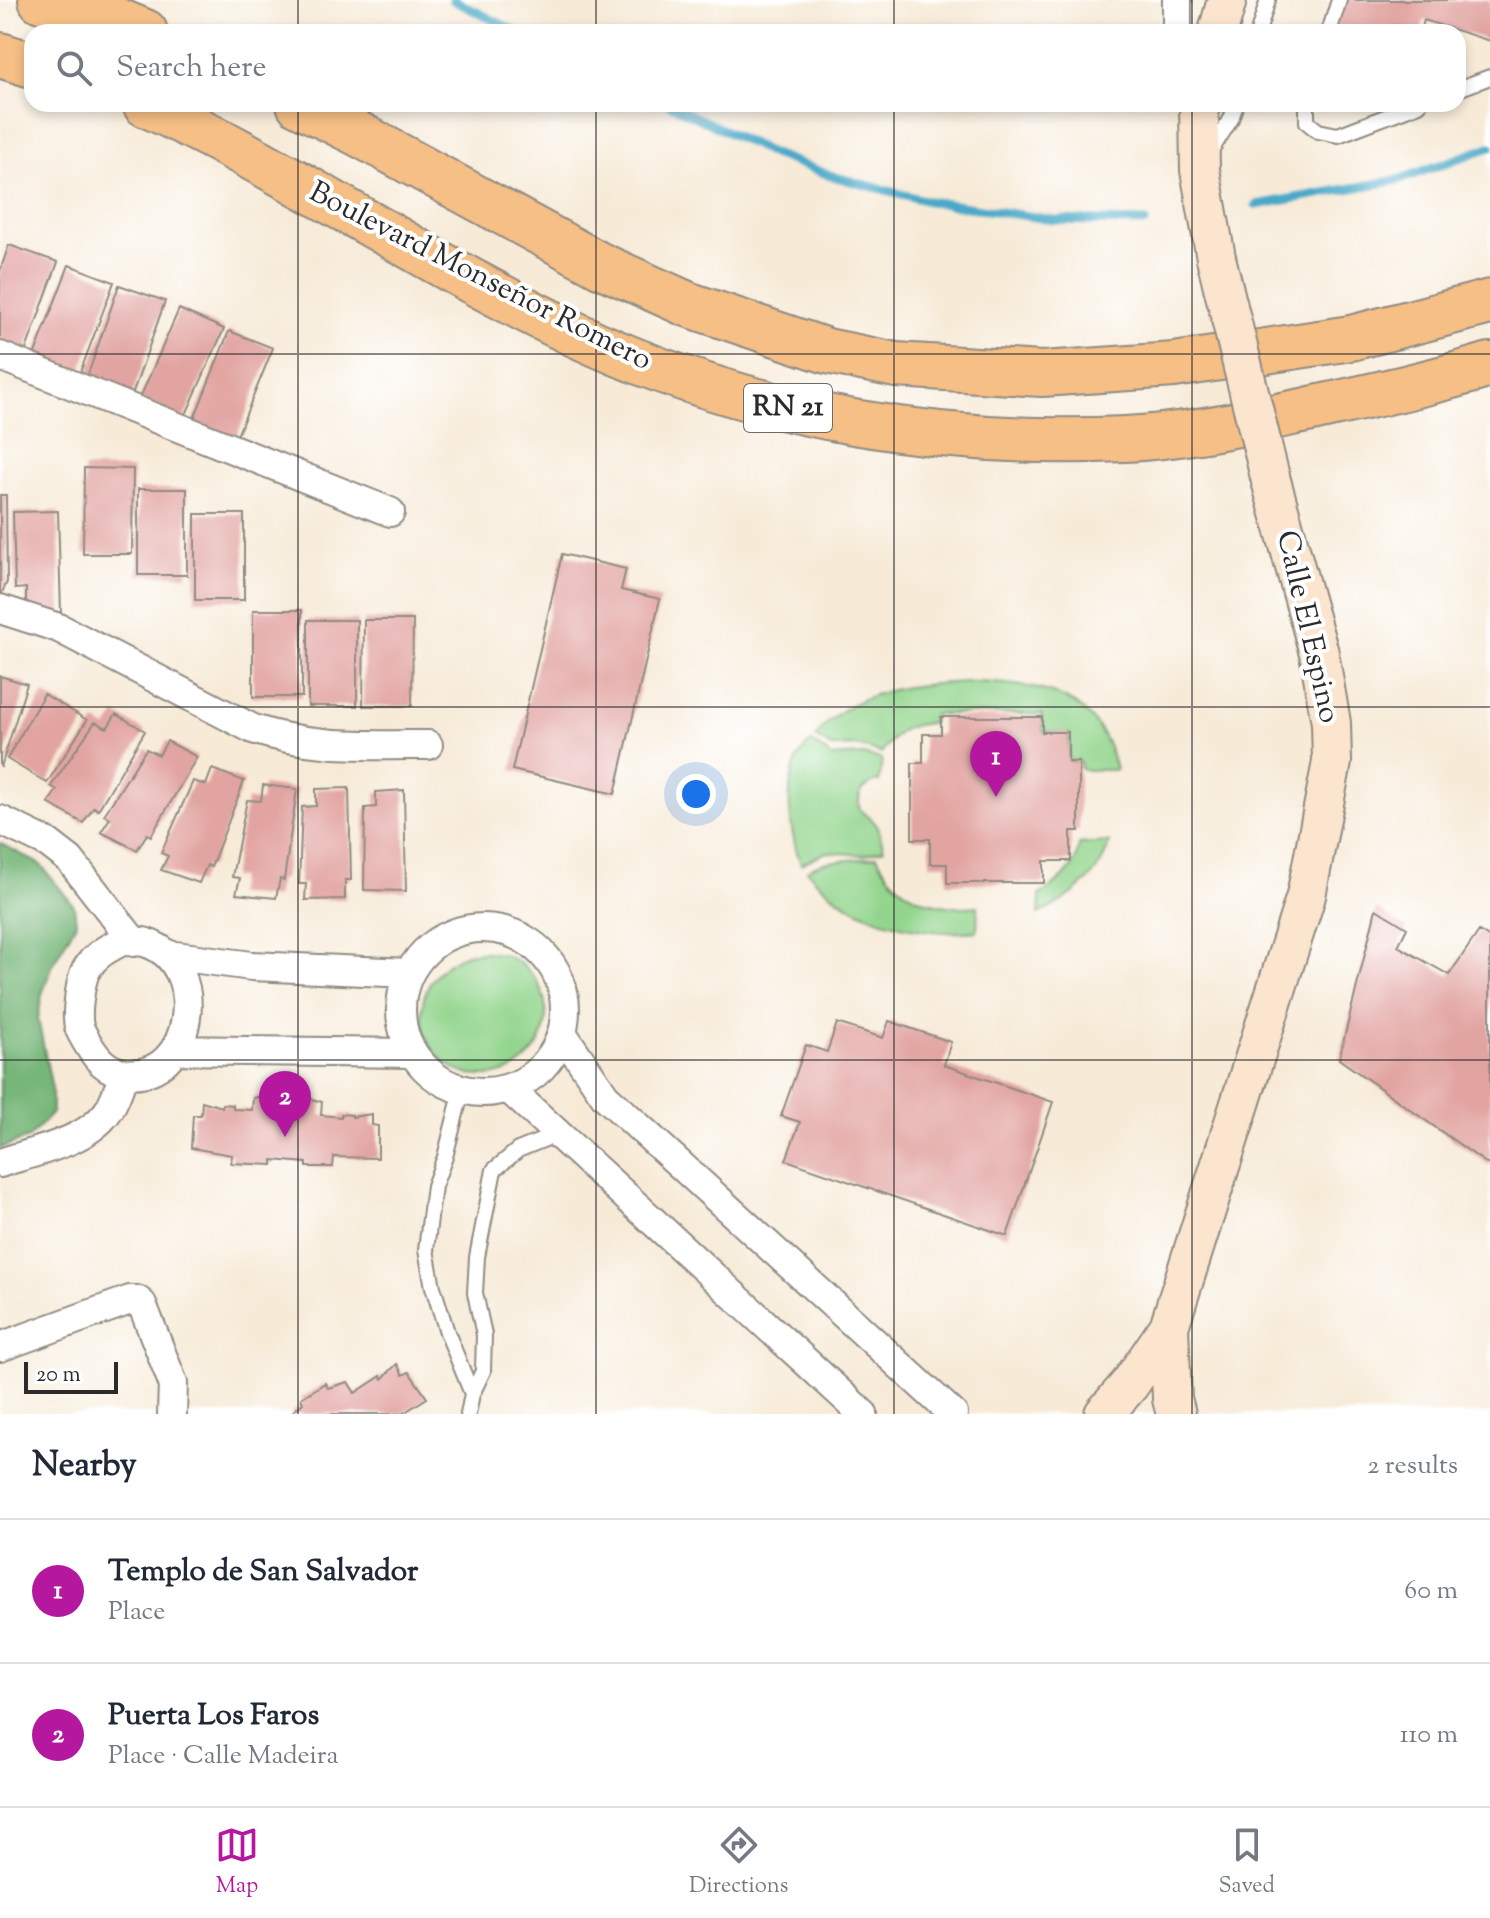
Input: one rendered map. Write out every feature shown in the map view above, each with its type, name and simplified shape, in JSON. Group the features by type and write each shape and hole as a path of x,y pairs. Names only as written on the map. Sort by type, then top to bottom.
{"highway":[{"path":"41,0 115,17"},
{"path":"0,55 24,62"},
{"name":"Boulevard Monseñor Romero","path":"160,112 593,342 706,386 864,426 987,438 1127,439 1237,425 1378,395 1490,365"},
{"name":"RN 21","path":"315,112 587,258 687,304 827,351 896,365 1042,374 1174,365 1351,338 1490,302"}],"street":[{"path":"1177,0 1177,24"},
{"path":"1220,24 1227,0"},
{"name":"Calle El Espino","path":"1104,1414 1130,1384 1169,1327 1306,896 1332,762 1331,723 1319,653 1270,477 1216,258 1200,170 1198,112"},
{"path":"0,356 390,512"},
{"path":"0,609 59,628 253,729 283,739 329,745 428,745"},
{"path":"0,820 48,843 70,860 134,942"},
{"path":"475,928 503,930 529,942 548,959 561,983 566,1008 562,1033 551,1057 533,1076 509,1089 486,1093 462,1090 442,1083 425,1070 412,1053 401,1027 400,1000 409,973 425,951 448,935 475,928"},
{"path":"122,941 146,942 168,955 177,967 187,1002 187,1023 175,1050 154,1070 112,1071 97,1059 79,1027 81,985 87,968 103,951 122,941"},
{"path":"168,955 252,966 409,973"},
{"path":"562,1033 605,1096 953,1414"},
{"path":"175,1050 412,1053"},
{"path":"0,1163 94,1126 110,1108 125,1073"},
{"path":"509,1089 863,1414"},
{"path":"0,1347 137,1300 142,1304 173,1383 172,1414"},
{"name":"Calle El Espino","path":"1169,1327 1172,1399 1176,1414"}],"lane":[{"path":"1260,24 1268,0"},
{"path":"1332,24 1339,0"},
{"path":"1466,86 1490,77"},
{"path":"1200,170 1233,112"},
{"path":"1307,112 1307,122 1318,131 1338,135 1398,112"},
{"path":"462,1090 445,1157 434,1186 426,1250 447,1332 472,1394"},
{"path":"468,1414 472,1394 483,1371 484,1335 475,1293 476,1269 494,1170 518,1150 560,1133"}],"green space":[{"path":"977,682 1025,686 1065,699 1097,725 1116,770 1082,770 1079,761 1069,761 1069,733 1043,731 1042,714 934,714 932,723 902,730 881,753 857,746 834,747 816,737 830,720 867,697 911,686"},
{"path":"812,742 832,757 863,755 882,759 879,782 873,782 861,791 859,805 877,826 884,849 864,855 826,852 801,864 793,835 791,782 802,752"},
{"path":"1109,842 1099,866 1082,886 1039,914 1040,895 1071,868 1079,844"},
{"path":"0,843 41,865 74,906 76,923 54,962 42,994 38,1019 52,1089 52,1113 29,1138 0,1148"},
{"path":"877,856 895,882 918,898 947,906 978,906 977,931 930,931 884,921 842,901 807,870 833,861"},
{"path":"484,952 508,957 528,970 541,990 546,1014 541,1038 528,1058 508,1071 484,1076 460,1071 440,1058 427,1038 422,1014 427,990 440,970 460,957"}],"building":[{"path":"1341,0 1490,0 1490,41 1466,33 1466,24 1437,24 1424,20 1423,24 1335,24"},
{"path":"9,245 58,262 23,358 0,350 0,271"},
{"path":"69,265 114,282 78,378 32,361"},
{"path":"119,285 165,301 131,398 85,383"},
{"path":"179,309 224,329 184,419 139,400"},
{"path":"229,331 273,348 235,441 192,424"},
{"path":"84,468 133,469 132,554 83,554"},
{"path":"138,489 187,489 187,575 138,575"},
{"path":"0,495 6,495 7,582 0,597"},
{"path":"58,511 61,613 26,613 26,588 15,589 13,512"},
{"path":"195,514 244,514 244,600 195,600"},
{"path":"562,554 626,569 621,590 660,599 615,794 512,770"},
{"path":"253,610 302,610 302,697 253,697"},
{"path":"308,620 357,620 357,706 308,706"},
{"path":"364,620 413,620 412,706 363,706"},
{"path":"0,676 27,684 1,767 0,766"},
{"path":"44,694 87,720 47,783 7,759"},
{"path":"116,714 145,731 98,810 94,807 83,823 48,803 57,790 51,786 95,722 107,728"},
{"path":"941,717 1042,717 1042,732 1068,732 1068,762 1079,762 1079,831 1071,831 1071,861 1044,861 1044,883 947,883 947,864 930,864 930,839 912,839 912,763 923,763 923,734 941,734"},
{"path":"167,741 197,757 151,836 147,834 137,850 101,832 110,818 104,815 146,749 159,755"},
{"path":"212,769 244,781 211,867 207,865 199,883 161,870 168,856 161,853 193,781 206,785"},
{"path":"263,785 297,789 284,880 280,879 276,898 236,894 240,878 232,877 247,800 261,801"},
{"path":"349,788 351,880 345,880 345,899 305,900 306,884 299,884 302,807 316,806 316,789"},
{"path":"404,790 406,891 364,890 365,808 376,807 376,792"},
{"path":"1376,909 1407,928 1398,946 1449,975 1479,931 1490,938 1490,1166 1339,1059"},
{"path":"889,1021 951,1042 944,1065 1053,1102 1007,1236 786,1160 800,1122 781,1116 806,1045 827,1052 837,1023 883,1038"},
{"path":"272,1089 302,1091 302,1096 322,1102 321,1115 352,1117 372,1114 372,1125 378,1126 378,1158 334,1157 333,1167 307,1167 307,1163 273,1160 273,1165 231,1163 232,1155 191,1148 193,1115 201,1115 202,1101 252,1110 253,1098 272,1094"},
{"path":"397,1364 403,1375 409,1372 427,1398 402,1414 290,1414 303,1403 301,1398 325,1383 328,1388 348,1382 355,1393 381,1376 382,1379"}],"waterway":[{"path":"453,0 501,24"},
{"path":"686,112 773,154 835,177 928,201 1054,220 1145,222"},
{"path":"1256,205 1398,180 1490,147"}],"place":[{"name":"Templo de San Salvador","path":"996,797"},
{"name":"Puerta Los Faros","path":"285,1137"}]}
